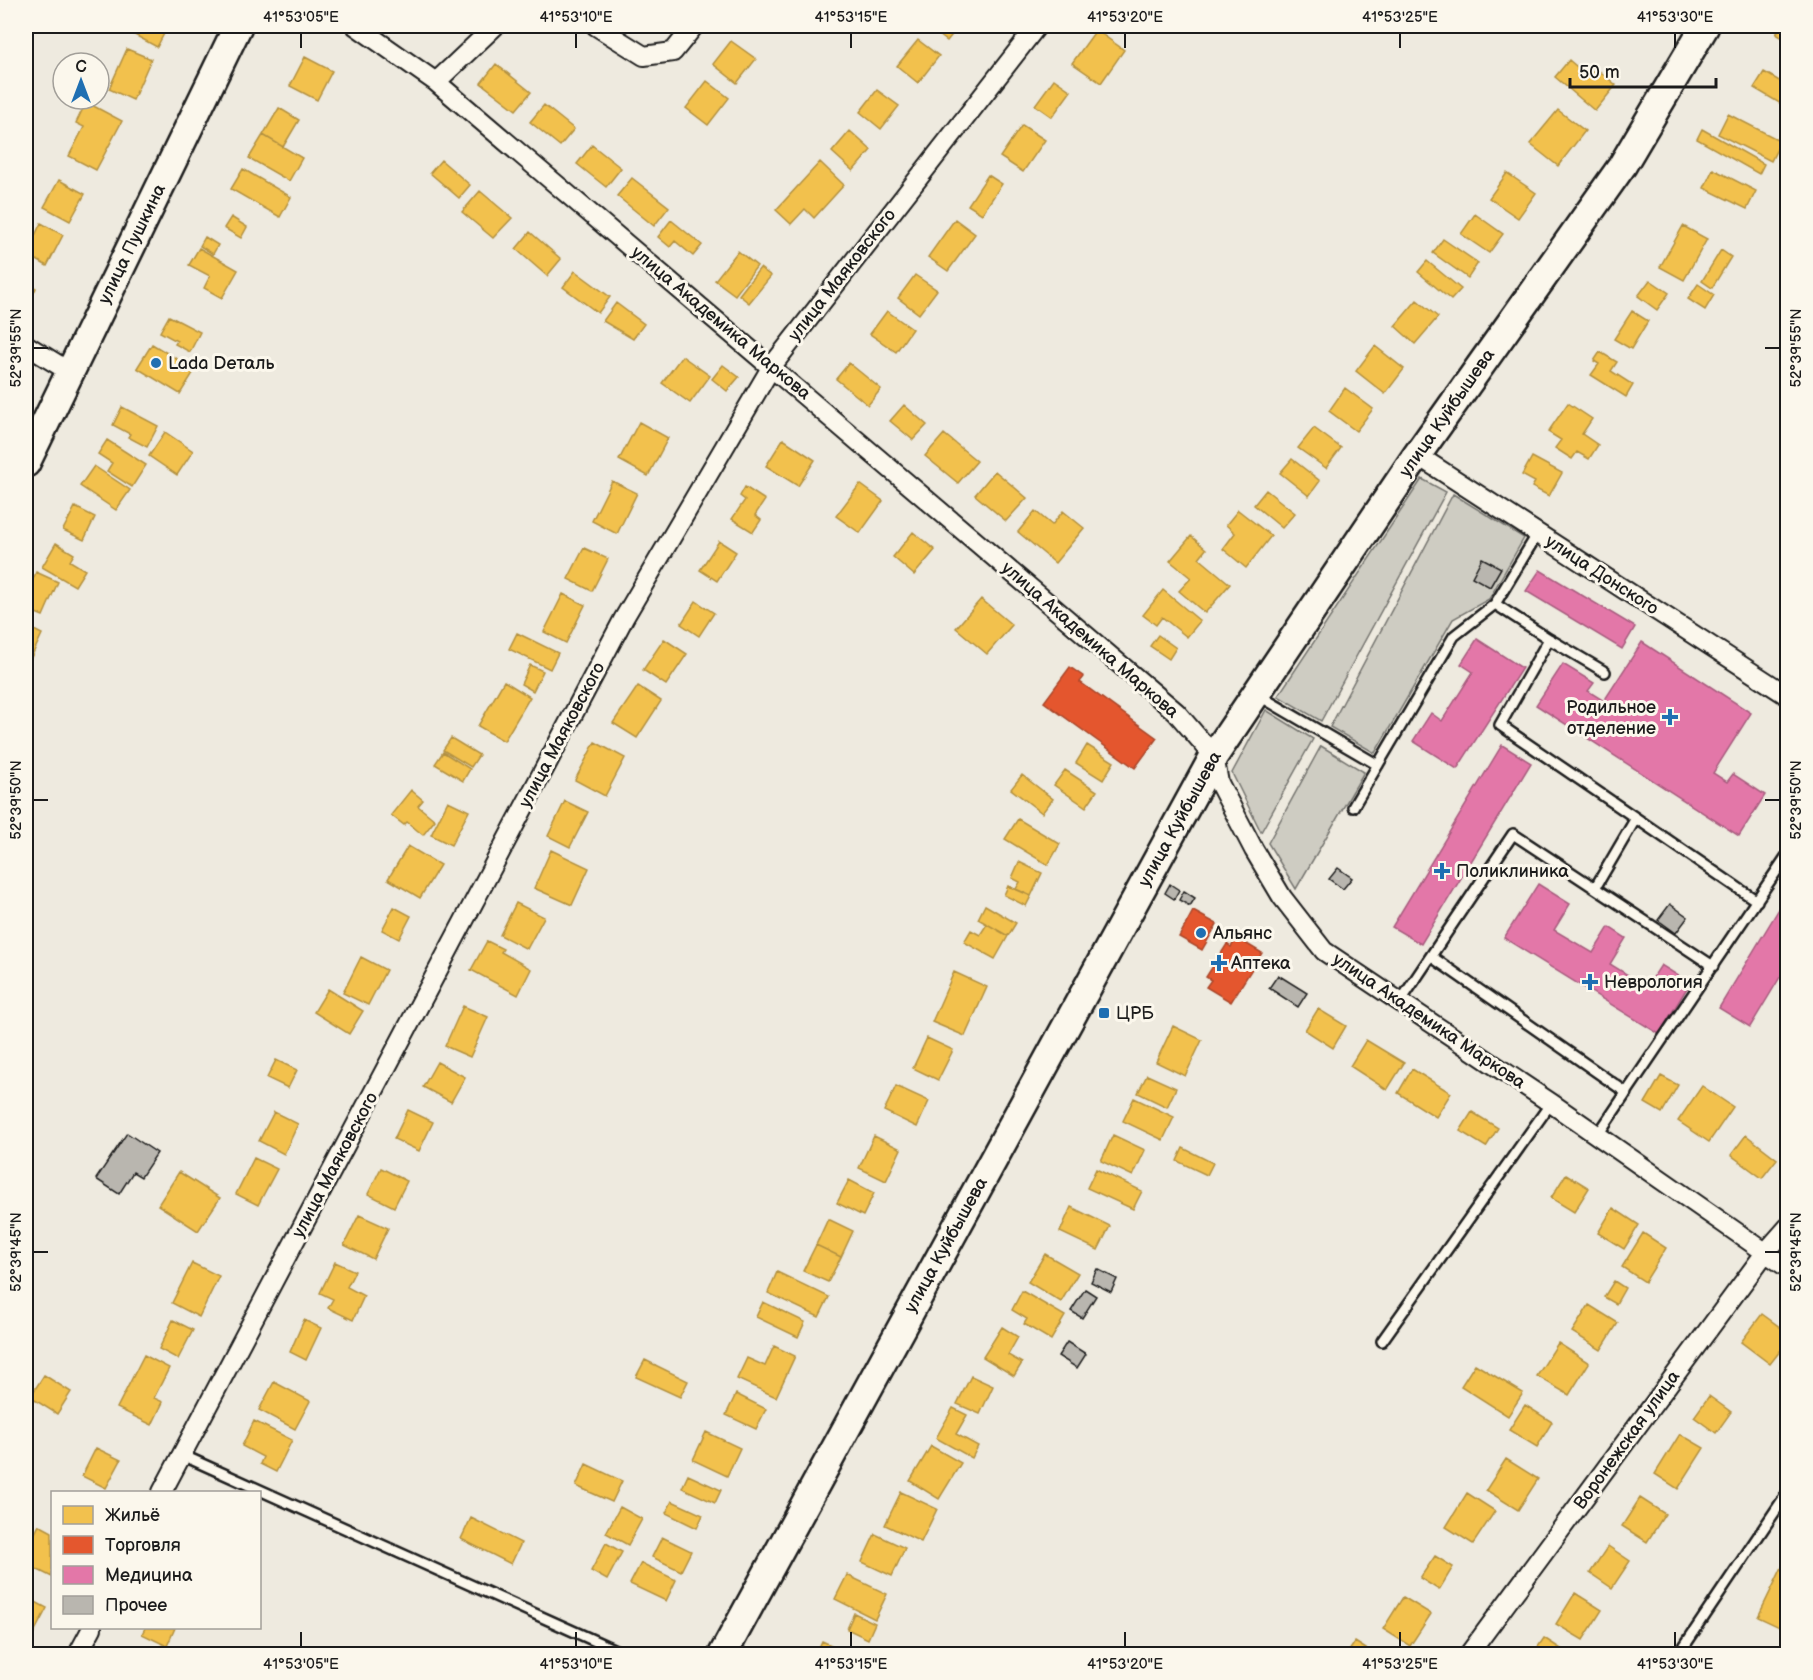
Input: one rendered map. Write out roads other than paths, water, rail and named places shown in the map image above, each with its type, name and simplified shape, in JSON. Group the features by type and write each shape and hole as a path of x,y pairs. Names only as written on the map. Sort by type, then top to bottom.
{"street":[{"name":"улица Пушкина","path":"26,463 238,26"},
{"name":"улица Академика Маркова","path":"356,26 436,82 1176,712 1214,756 1220,783 1282,897 1324,951 1551,1103 1788,1268"},
{"path":"436,82 495,26"},
{"path":"596,26 644,56 673,52 694,26"},
{"name":"улица Маяковского","path":"163,1491 624,618 772,366 1037,26"},
{"name":"улица Куйбышева","path":"723,1654 1214,756 1416,455 1622,166 1705,26"},
{"path":"26,345 70,372"},
{"name":"улица Донского","path":"1416,455 1788,696"},
{"name":"Воронежская улица","path":"1468,1654 1765,1253 1788,1227"},
{"path":"78,1654 91,1629"}],"lane":[{"path":"1353,807 1454,636 1495,604 1538,533"},
{"path":"1495,604 1605,672"},
{"path":"1549,639 1500,726 1757,901"},
{"path":"1256,693 1378,765"},
{"path":"1595,888 1636,818"},
{"path":"1401,1002 1513,834 1713,966"},
{"path":"1597,1136 1788,855"},
{"path":"1432,957 1627,1093"},
{"path":"1383,1341 1551,1103"},
{"path":"182,1455 624,1654"},
{"path":"1679,1654 1788,1492"}],"place":[{"name":"Lada Dеталь","path":"156,363"},
{"name":"Родильное отделение","path":"1670,717"},
{"name":"Поликлиника","path":"1442,871"},
{"name":"Альянс","path":"1201,933"},
{"name":"Аптека","path":"1219,963"},
{"name":"Неврология","path":"1590,982"},
{"name":"ЦРБ","path":"1104,1013"}]}
